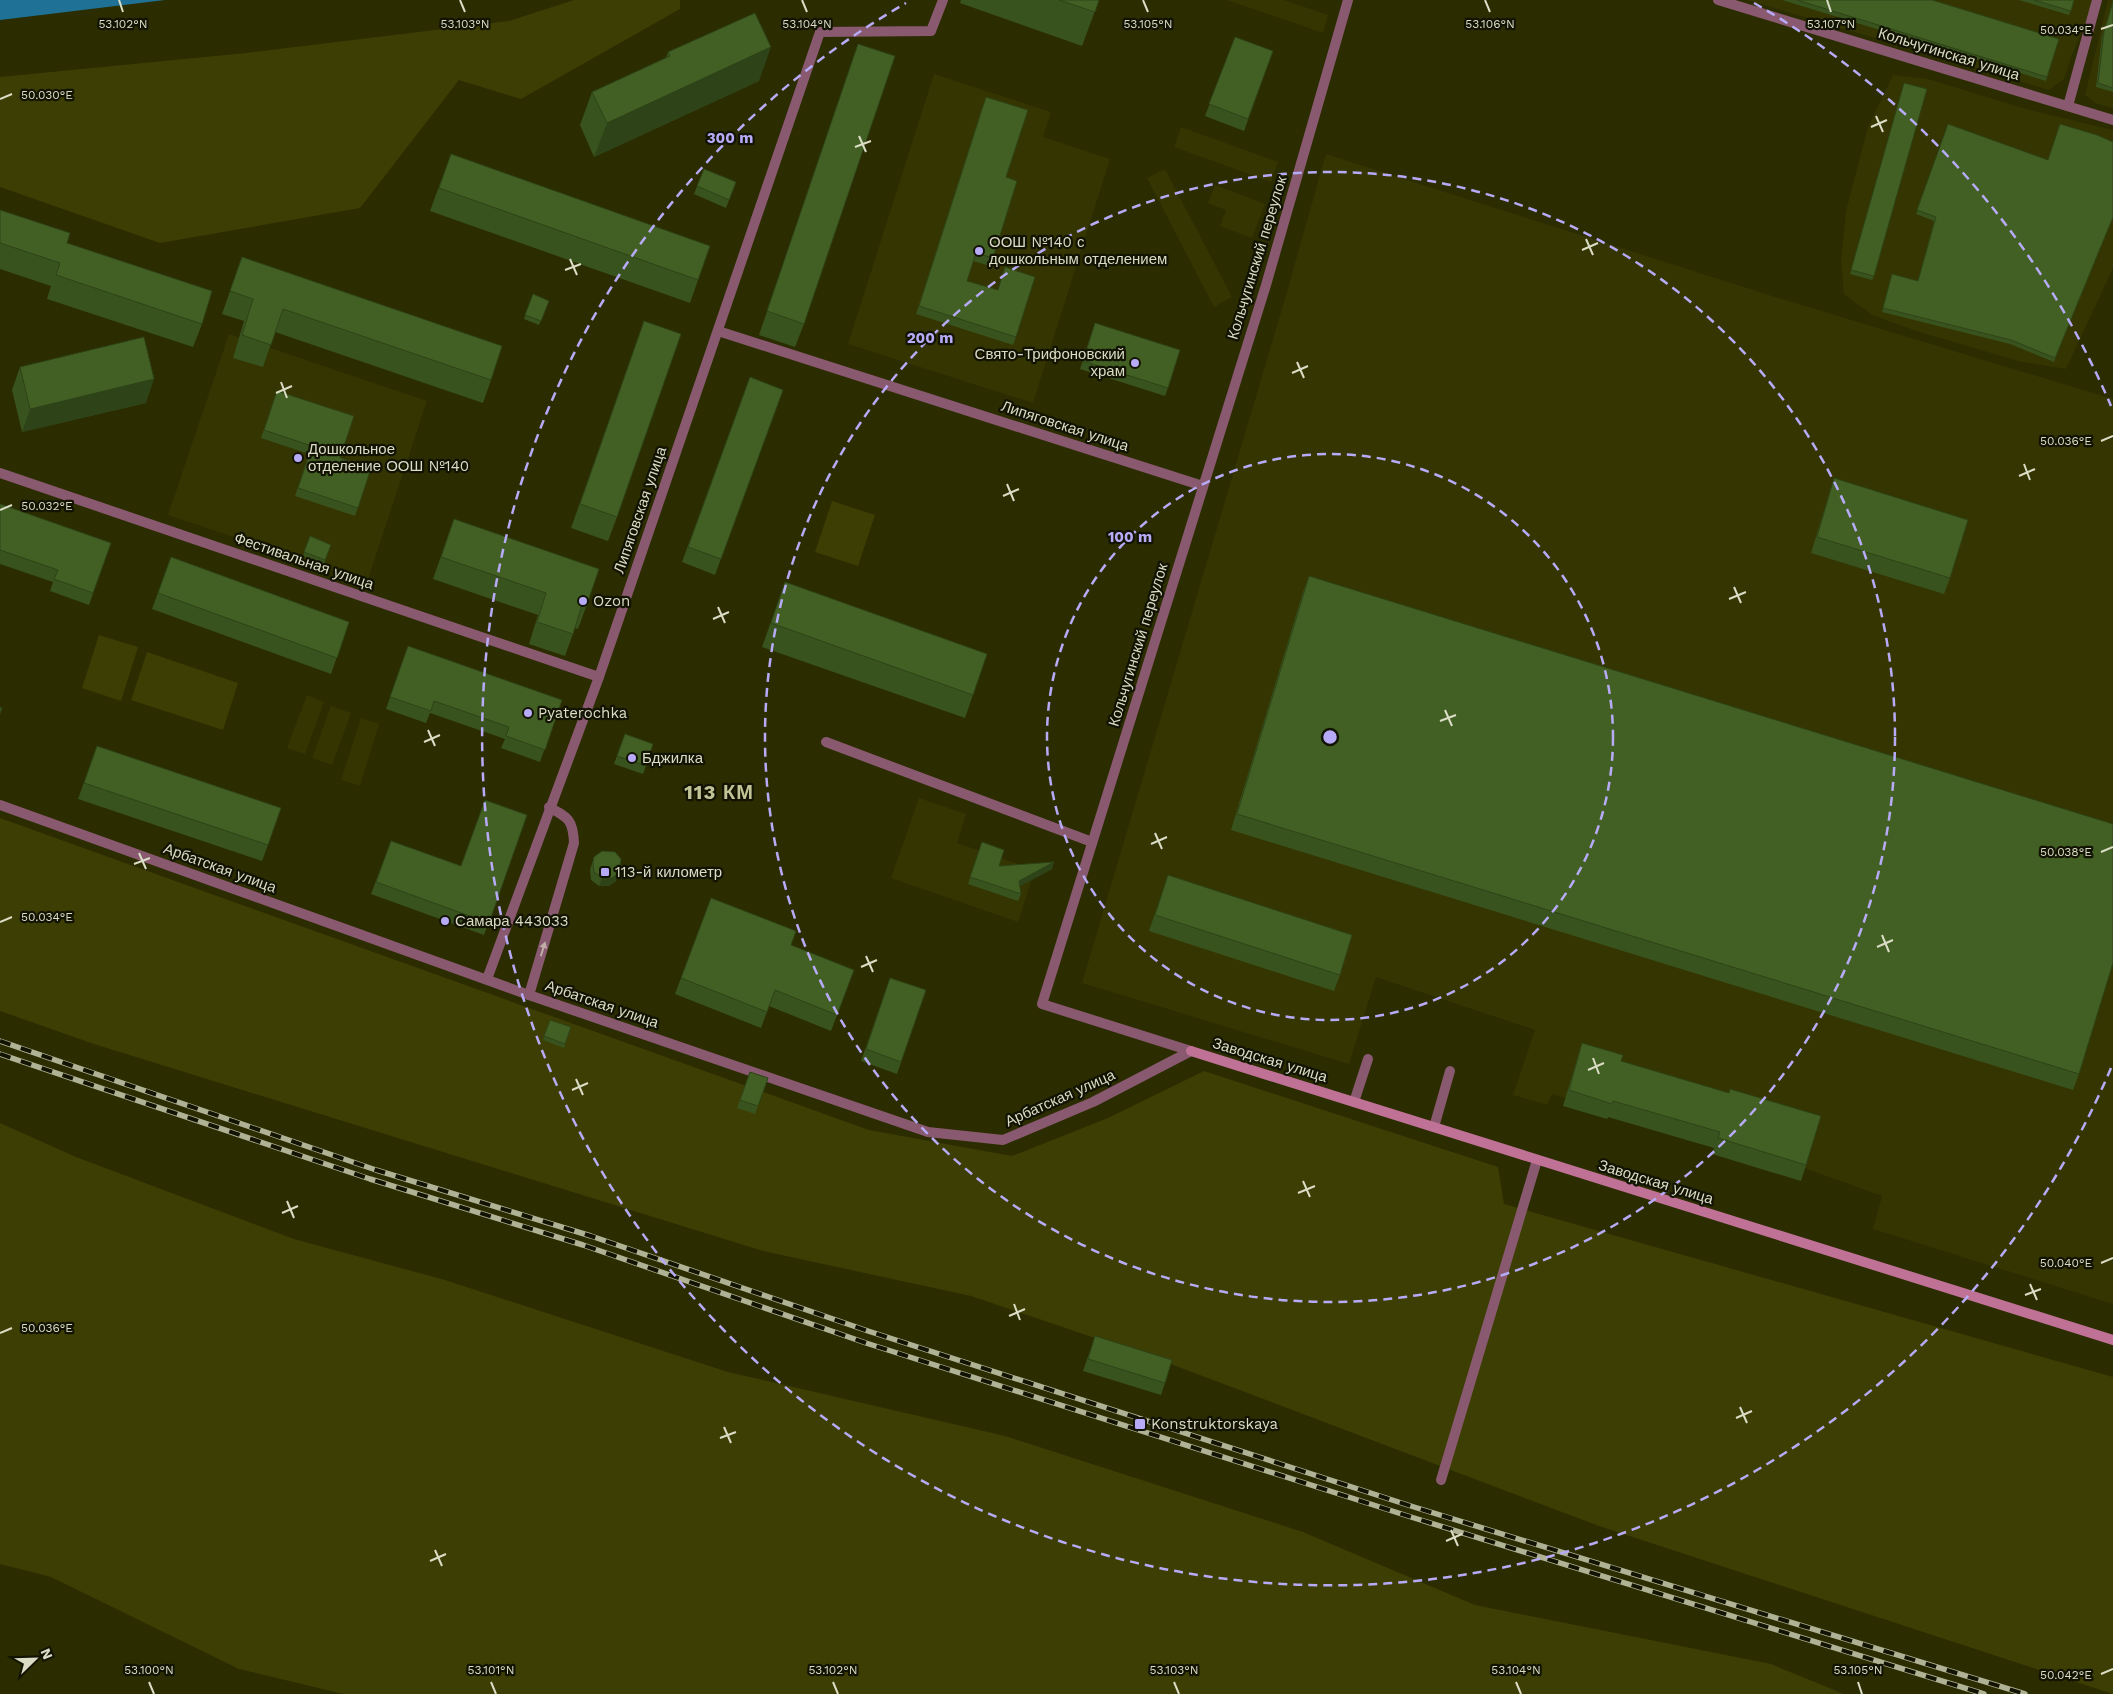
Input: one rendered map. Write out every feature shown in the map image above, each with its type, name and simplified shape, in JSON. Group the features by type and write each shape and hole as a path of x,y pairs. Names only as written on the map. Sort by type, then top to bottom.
{"street":[{"name":"Липяговская улица","path":"487,979 549,807 599,677 820,32 931,31 943,0"},
{"name":"Кольчугинский переулок","path":"1191,1051 1042,1004 1266,286 1348,0"},
{"name":"Кольчугинская улица","path":"1718,0 2113,120"},
{"path":"2068,106 2097,0"},
{"name":"Липяговская улица","path":"718,331 1203,486"},
{"name":"Фестивальная улица","path":"0,473 599,677"},
{"path":"826,742 1092,842"},
{"name":"Арбатская улица","path":"0,805 529,995 928,1132 1003,1140 1093,1102 1191,1051"},
{"path":"529,995 574,843 573,826 566,817 549,807"},
{"name":"Заводская улица","path":"1191,1051 2113,1340"},
{"path":"1354,1102 1368,1059"},
{"path":"1434,1127 1450,1071"},
{"path":"1441,1480 1537,1160"}],"shaded area":[{"path":"574,0 680,0 680,9 521,99 459,80 360,208 160,243 0,187 0,77 246,53 509,21"},
{"path":"1227,0 1284,0 1328,15 1323,33"},
{"path":"1747,0 2091,0 2091,10 2064,79 2049,90"},
{"path":"2108,0 2113,0 2113,108 2097,104 2085,95"},
{"name":"ООШ №140 с дошкольным отделением","path":"934,74 1051,112 1043,137 1110,159 1033,403 848,344"},
{"path":"1893,75 1928,79 2026,109 2113,130 2113,268 2066,369 2018,361 1913,330 1872,315 1844,294 1841,262 1846,211 1868,127"},
{"path":"1181,127 1278,162 1271,182 1174,147"},
{"path":"1326,154 1772,296 2113,399 2113,1304 1873,1229 1882,1196 1804,1168 1552,1094 1547,1105 1513,1095 1535,1030 1376,977 1349,1064 1082,983"},
{"path":"1165,169 1232,297 1214,307 1147,178"},
{"path":"1215,185 1265,204 1252,238 1220,226 1226,210 1208,203"},
{"name":"Дошкольное отделение ООШ №140","path":"229,334 427,401 367,582 168,515"},
{"path":"832,501 875,515 858,566 815,552"},
{"path":"99,635 138,647 121,701 82,688"},
{"path":"147,652 238,683 223,730 131,700"},
{"path":"307,695 324,702 305,754 287,748"},
{"path":"331,706 351,713 332,765 312,758"},
{"path":"361,718 379,724 360,786 341,780"},
{"path":"919,798 966,814 957,843 1035,870 1018,922 891,878"},
{"path":"0,818 869,1130 1012,1156 1108,1118 1204,1071 1498,1167 1504,1204 2113,1377 2113,1694 1599,1526 1160,1360 971,1296 763,1251 94,1044 0,1011"},
{"path":"0,1123 76,1157 294,1239 445,1280 728,1372 1005,1436 1303,1532 1475,1605 1771,1664 1844,1694 343,1694 239,1669 51,1577 0,1564"}],"water":[{"path":"0,0 165,0 0,20"}],"building":[{"path":"1059,0 1099,0 1095,12"},
{"path":"1797,0 1932,0 2059,39 2047,77"},
{"path":"2034,0 2074,0 2071,11"},
{"path":"2113,2 2113,88 2098,83 2104,32"},
{"path":"755,13 771,47 607,123 592,92 670,56 668,52"},
{"path":"1235,37 1273,51 1248,119 1209,104"},
{"path":"858,44 895,56 804,324 767,311"},
{"path":"1904,83 1927,89 1874,276 1851,270"},
{"path":"986,97 1028,110 1006,177 1017,181 993,258 976,253 967,281 998,290 1005,267 1035,277 1016,337 919,306"},
{"path":"1948,124 2048,160 2060,124 2113,142 2113,217 2055,358 2011,340 1883,308 1892,274 1918,281 1936,217 1917,210"},
{"path":"451,154 710,246 698,280 439,188"},
{"path":"704,169 736,182 729,200 697,186"},
{"path":"0,210 70,233 67,243 212,291 202,324 56,275 60,263 0,243"},
{"path":"242,257 502,346 491,380 283,309 271,345 242,335 253,299 230,291"},
{"path":"533,294 549,301 541,321 525,315"},
{"path":"644,321 681,334 617,517 580,504"},
{"path":"1095,323 1180,350 1168,388 1083,361"},
{"path":"144,337 154,379 30,409 20,367"},
{"path":"750,377 783,390 721,559 688,547"},
{"path":"277,391 354,416 340,458 371,468 358,508 298,488 312,446 264,430"},
{"path":"1834,478 1968,520 1950,578 1817,537"},
{"path":"0,504 111,543 93,593 54,579 58,570 0,550"},
{"path":"454,519 599,569 586,607 582,605 573,634 537,622 546,593 441,557"},
{"path":"310,536 331,545 325,560 304,552"},
{"path":"171,557 349,622 337,658 158,593"},
{"path":"1309,576 2113,824 2113,963 2079,1074 1237,814"},
{"path":"785,582 987,654 973,695 771,623"},
{"path":"408,646 562,700 545,750 506,736 509,727 434,701 431,711 390,697"},
{"name":"Бджилка","path":"625,734 653,744 646,766 617,756"},
{"path":"97,746 281,808 268,845 84,783"},
{"path":"485,800 527,815 489,923 376,882 391,841 461,866"},
{"path":"982,842 1004,850 999,866 1054,862 1019,881 1021,894 970,877"},
{"path":"602,851 615,852 621,859 619,873 612,878 602,878 594,872 594,857"},
{"path":"1168,875 1352,935 1340,975 1155,915"},
{"path":"711,898 796,931 791,945 854,970 837,1015 775,990 767,1012 681,978"},
{"path":"890,978 926,990 901,1062 866,1049"},
{"path":"550,1020 571,1027 565,1044 544,1036"},
{"path":"1582,1043 1623,1055 1621,1061 1729,1093 1730,1089 1821,1116 1806,1165 1718,1138 1720,1132 1613,1101 1612,1104 1569,1090"},
{"path":"750,1072 768,1078 758,1106 740,1100"},
{"path":"1095,1336 1172,1360 1165,1383 1088,1359"}],"railway":[{"path":"0,1041 376,1170 591,1236 868,1331 1414,1507 2025,1694"},
{"path":"0,1054 370,1179 583,1245 866,1343 1411,1517 1984,1694"}],"place":[{"name":"ООШ №140 с дошкольным отделением","path":"979,251"},
{"name":"Свято-Трифоновский храм","path":"1135,363"},
{"name":"Дошкольное отделение ООШ №140","path":"298,458"},
{"name":"Ozon","path":"583,601"},
{"name":"Pyaterochka","path":"528,713"},
{"name":"Бджилка","path":"632,758"},
{"name":"113-й километр","path":"605,872"},
{"name":"Самара 443033","path":"445,921"},
{"name":"Konstruktorskaya","path":"1140,1424"}],"district":[{"name":"113 КМ","path":"719,792"}]}
